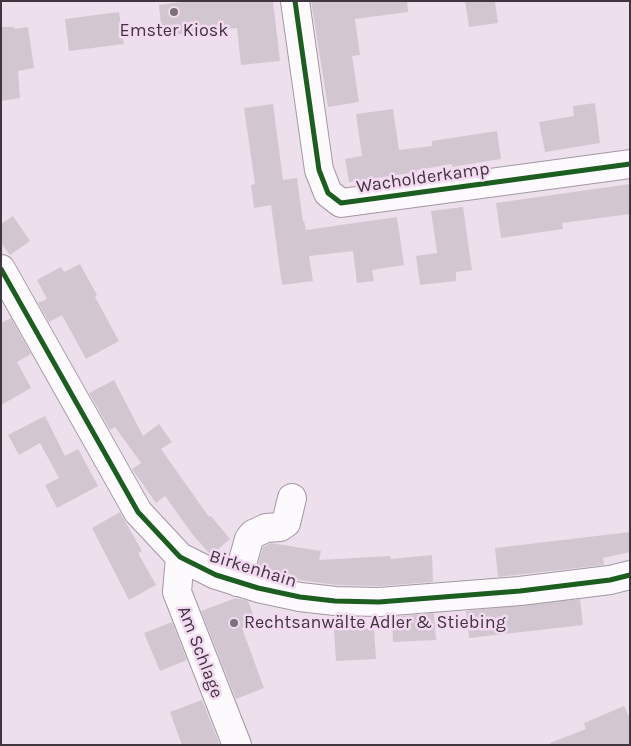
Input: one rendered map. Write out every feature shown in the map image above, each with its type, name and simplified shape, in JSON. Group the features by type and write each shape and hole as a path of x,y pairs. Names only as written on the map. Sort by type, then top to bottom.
{"street":[{"name":"Wacholderkamp","path":"295,1 318,170 328,193 341,203 630,164"},
{"name":"Birkenhain","path":"1,269 138,512 180,557 216,575 300,597 336,601 379,602 520,591 610,580 630,575"},
{"path":"237,582 249,539 253,534 266,528 280,527 286,523 292,498"},
{"name":"Am Schlage","path":"180,557 177,592 237,745"}],"building":[{"path":"190,1 273,1 280,61 241,65 237,28 162,36 159,5"},
{"path":"311,1 407,1 408,12 355,19 360,55 352,56 359,102 328,107"},
{"path":"465,1 495,1 498,23 469,27"},
{"path":"119,12 124,44 69,51 65,19"},
{"path":"1,27 14,27 15,29 28,27 34,68 18,71 20,98 1,101"},
{"path":"595,103 600,143 545,152 539,122 574,116 573,106"},
{"path":"273,104 283,180 297,178 303,222 306,230 397,217 404,265 372,270 374,281 357,283 353,251 309,256 313,281 282,285 271,205 254,208 251,185 255,184 244,108"},
{"path":"393,109 399,150 432,146 432,141 497,131 501,159 452,167 452,164 417,170 417,172 349,182 345,159 362,156 356,114"},
{"path":"630,184 630,214 562,223 563,229 501,238 496,203"},
{"path":"463,207 472,270 456,272 456,281 420,285 416,256 437,253 431,211"},
{"path":"13,216 30,241 10,255 1,243 1,224"},
{"path":"80,264 97,295 95,297 119,341 86,359 62,315 49,322 38,303 47,299 37,280 61,267 64,272"},
{"path":"11,318 31,354 17,362 31,388 1,405 1,323"},
{"path":"114,380 143,436 159,424 172,442 161,449 209,517 211,516 230,539 211,555 193,535 165,496 156,503 132,469 141,463 115,427 110,430 89,393"},
{"path":"45,416 65,456 78,449 98,486 57,508 45,485 59,478 40,443 19,455 8,435"},
{"path":"120,512 142,551 138,553 156,585 129,600 92,528"},
{"path":"630,532 630,552 603,558 604,565 498,577 495,548"},
{"path":"270,543 321,551 319,560 390,556 391,559 432,555 433,582 379,586 336,585 292,579 256,571 263,547"},
{"path":"236,598 248,601 256,622 242,628 264,688 236,699 201,611"},
{"path":"580,599 583,625 469,638 466,611"},
{"path":"434,613 436,640 393,642 392,617"},
{"path":"172,622 187,660 160,671 144,633"},
{"path":"374,628 376,659 336,661 334,630"},
{"path":"202,700 220,745 182,745 170,712"},
{"path":"624,706 630,719 630,745 550,745 550,743 586,729 584,723"}],"cycle path":[{"path":"295,1 319,170 328,193 341,203 630,164"},
{"path":"1,269 138,512 180,557 216,575 258,588 300,597 335,601 379,602 520,591 610,580 630,575"}],"place":[{"name":"Emster Kiosk","path":"174,12"},
{"name":"Rechtsanwälte Adler & Stiebing","path":"234,623"}]}
